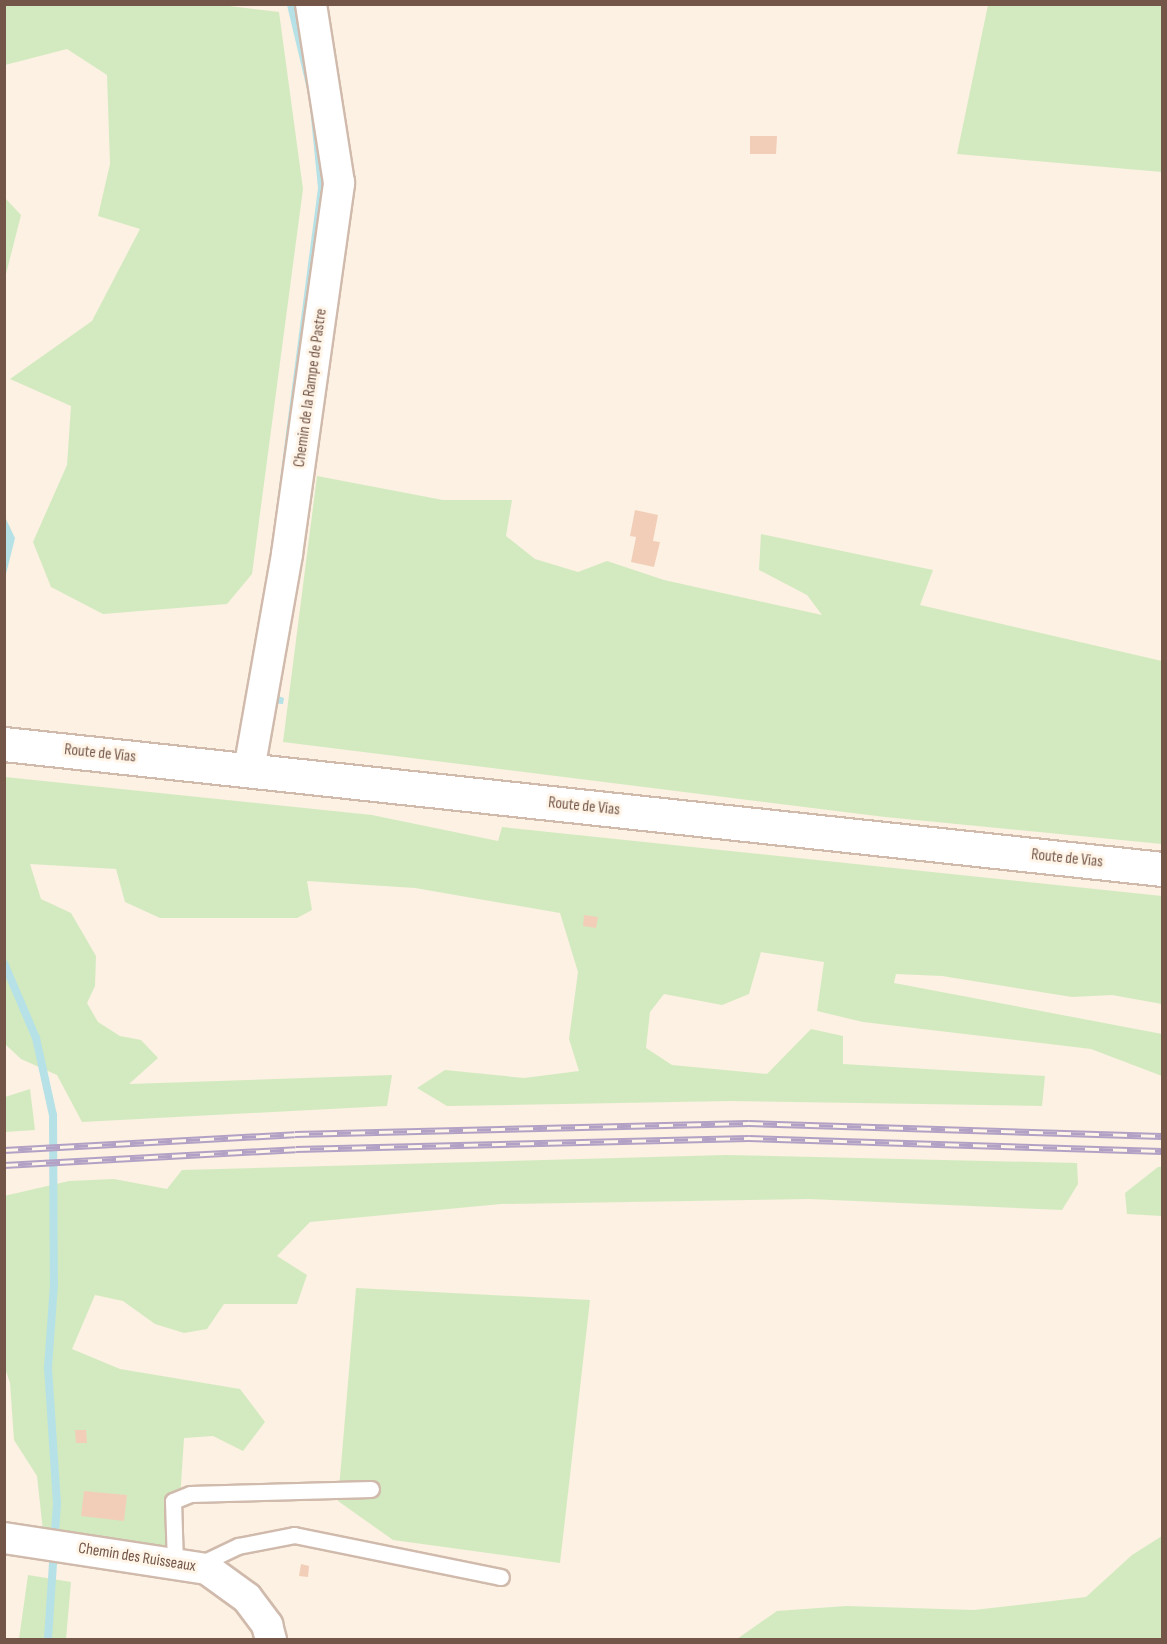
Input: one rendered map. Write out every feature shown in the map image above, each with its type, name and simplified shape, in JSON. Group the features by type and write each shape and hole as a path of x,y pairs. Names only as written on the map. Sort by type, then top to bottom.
{"main road":[{"name":"Route de Vias","path":"4,744 1162,869"}],"street":[{"name":"Chemin de la Rampe de Pastre","path":"249,770 287,554 339,183 311,4"},
{"name":"Chemin des Ruisseaux","path":"4,1538 207,1569 247,1598 267,1624 271,1640"}],"lane":[{"path":"371,1489 189,1494 173,1502 171,1522 184,1566 238,1546 294,1535 501,1577"}],"green space":[{"path":"5,5 221,5 279,12 303,189 252,574 227,604 103,614 51,587 33,542 67,465 71,406 10,379 92,321 140,229 98,216 110,164 107,75 67,49 5,65"},
{"path":"988,5 1162,5 1162,172 957,154"},
{"path":"5,198 21,215 5,278"},
{"path":"317,476 443,500 512,500 506,536 535,559 578,572 607,561 664,580 822,615 807,595 759,570 761,534 933,570 920,605 1162,661 1162,844 885,817 283,742"},
{"path":"5,777 372,815 498,841 502,827 1162,896 1162,1004 1112,995 1072,997 942,976 896,974 894,983 1162,1034 1162,1076 1091,1049 863,1022 817,1011 824,962 761,952 749,994 722,1005 664,994 650,1012 646,1048 672,1065 767,1074 811,1029 843,1036 843,1064 1045,1076 1042,1106 730,1101 447,1106 417,1088 445,1070 524,1078 579,1071 569,1039 578,972 560,913 415,888 307,881 312,910 297,918 160,918 125,902 116,869 30,864 41,899 71,913 96,956 95,986 87,1003 98,1022 120,1036 141,1040 158,1058 129,1084 392,1075 387,1106 82,1122 57,1075 21,1059 5,1044"},
{"path":"30,1089 35,1130 5,1132 5,1097"},
{"path":"726,1155 1077,1163 1078,1184 1062,1210 809,1199 501,1204 310,1222 277,1256 307,1275 297,1304 224,1304 207,1329 184,1333 155,1324 123,1301 95,1295 72,1349 120,1369 240,1389 265,1422 243,1451 213,1436 184,1438 177,1547 43,1531 37,1476 14,1440 10,1383 5,1368 4,1196 69,1181 114,1179 167,1189 182,1170"},
{"path":"1158,1167 1162,1167 1162,1216 1127,1214 1125,1193"},
{"path":"356,1288 590,1300 560,1563 393,1540 338,1501"},
{"path":"1162,1536 1162,1639 737,1639 777,1611 846,1606 974,1610 1086,1597 1132,1555"},
{"path":"28,1575 71,1582 66,1639 19,1639"}],"water":[{"path":"287,5 308,5 331,126 278,696 284,698 283,704 251,702 318,188 309,98"},
{"path":"5,517 15,538 5,578"}],"building":[{"path":"750,136 777,136 776,154 750,154"},
{"path":"635,510 658,515 653,541 660,542 654,567 631,562 636,537 630,536"},
{"path":"584,915 598,917 596,928 583,926"},
{"path":"75,1430 86,1430 87,1443 76,1443"},
{"path":"84,1491 127,1495 124,1521 81,1516"},
{"path":"301,1564 309,1566 308,1577 299,1576"}],"waterway":[{"path":"4,963 36,1038 53,1115 54,1284 48,1368 57,1503 48,1640"}],"railway":[{"path":"4,1150 295,1134 749,1123 1162,1136"},
{"path":"4,1165 296,1149 749,1138 1162,1151"}]}
